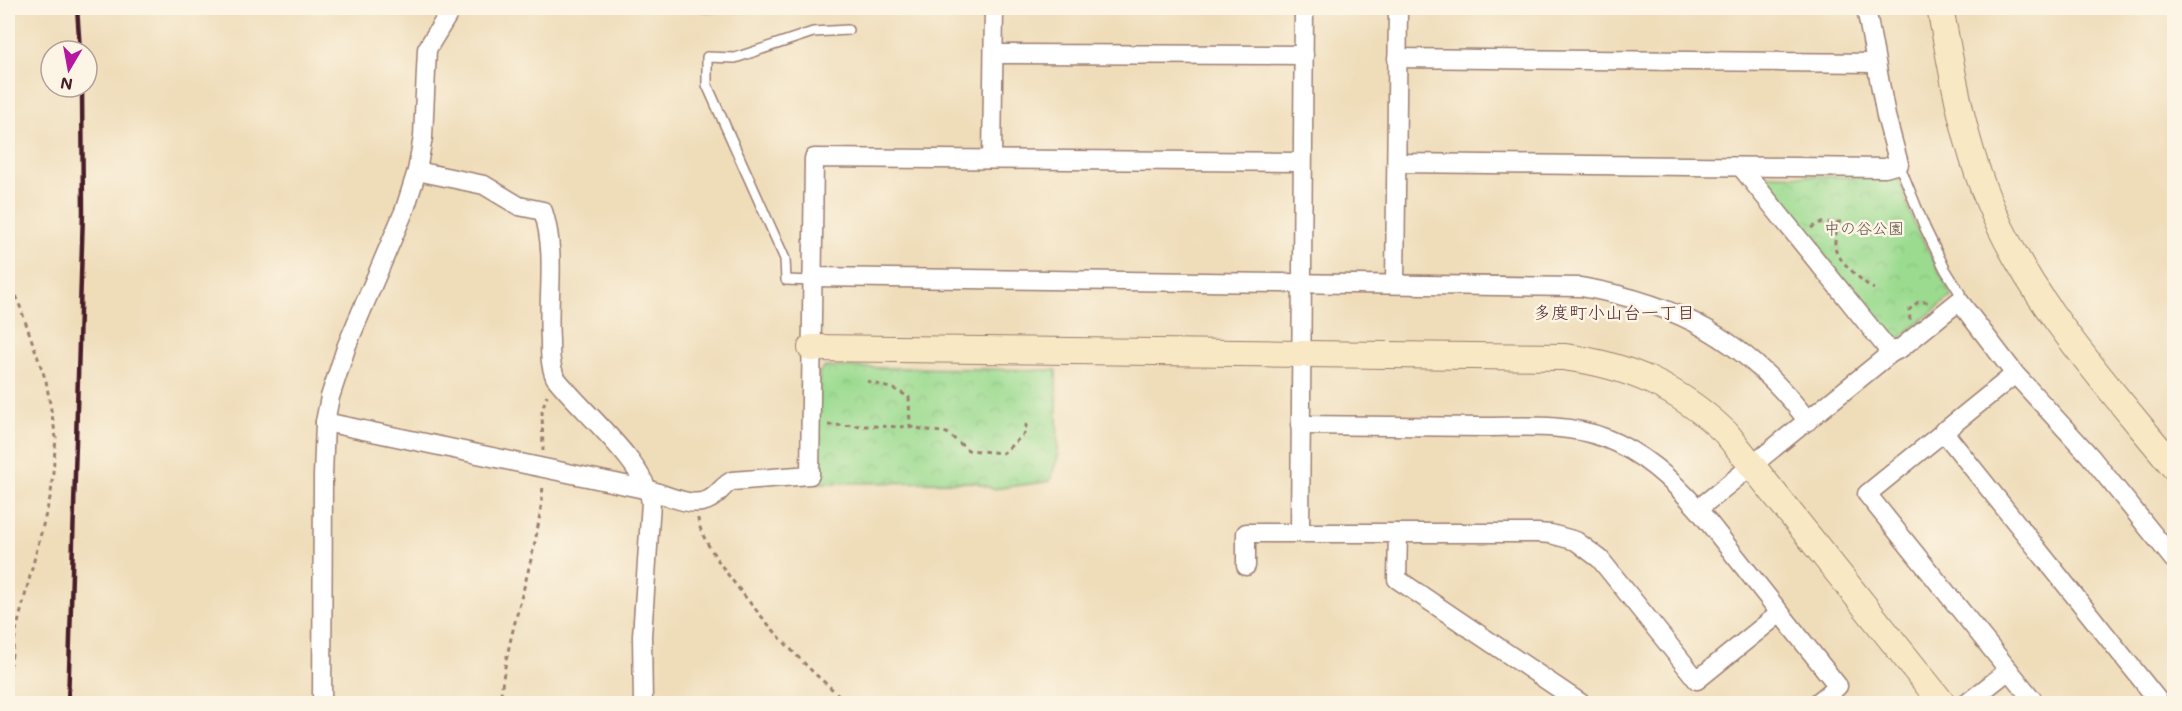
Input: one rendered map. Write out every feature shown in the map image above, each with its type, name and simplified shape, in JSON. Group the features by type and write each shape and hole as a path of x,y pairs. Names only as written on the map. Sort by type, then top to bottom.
{"street":[{"path":"322,704 325,422 330,397 348,345 401,219 417,171 423,137 427,49 452,8"},
{"path":"992,159 994,8"},
{"path":"1300,532 1304,8"},
{"path":"1395,283 1398,8"},
{"path":"1397,163 1885,168 1899,164 1886,116 1866,8"},
{"path":"1940,8 1967,136 1983,189 2004,237 2025,275 2058,322 2175,467"},
{"path":"994,54 1304,55"},
{"path":"1397,57 1876,63"},
{"path":"325,422 544,470 649,490 697,504 718,494 724,485 732,481 810,475 814,158 1302,162"},
{"path":"1742,167 1891,353"},
{"path":"417,171 484,185 519,206 543,211 549,228 552,255 548,310 551,363 555,377 628,459 649,490 651,502 642,636 643,704"},
{"path":"812,279 1581,286 1615,292 1644,301 1692,321 1735,348 1770,376 1808,421"},
{"path":"1698,509 1959,301 2015,374 2090,456 2175,560"},
{"path":"811,348 1564,357 1591,360 1641,375 1690,403 1710,417 1726,433 1754,465 1943,704"},
{"path":"2015,374 1867,495 2036,704"},
{"path":"1300,425 1543,428 1583,432 1602,437 1643,457 1675,484 1698,509 1838,686 1816,704"},
{"path":"1943,431 2162,704"},
{"path":"1246,566 1246,533 1544,533 1576,541 1600,559 1697,680 1780,613"},
{"path":"1398,533 1397,579 1582,704"},
{"path":"1966,704 2009,670"}],"lane":[{"path":"812,279 786,280 785,259 707,85 707,57 735,57 813,32 848,30"},
{"path":"1899,164 1925,228 1945,269 1960,293 1959,301"}],"path":[{"path":"1804,232 1820,223 1840,222 1835,243 1836,252 1865,284 1874,289"},
{"path":"8,280 15,292 46,381 56,438 51,495 16,631 8,678"},
{"path":"500,704 520,599 541,516 544,470 542,410 555,377"},
{"path":"867,381 896,390 909,398 910,427"},
{"path":"811,425 910,427 947,433 968,450 1003,453 1024,435 1027,422"},
{"path":"697,504 698,525 703,538 724,570 788,646 847,704"}],"green space":[{"name":"中の谷公園","path":"1768,175 1899,178 1913,221 1952,296 1897,340 1888,338 1765,181"},
{"path":"825,367 1056,370 1058,456 1050,481 993,489 975,482 817,483 819,372"}],"water":[{"path":"699,8 837,8 836,10 703,11"}],"railway":[{"path":"77,8 79,39"},
{"path":"68,704 83,212 82,99"}],"district":[{"name":"多度町小山台一丁目","path":"1614,313"}]}
